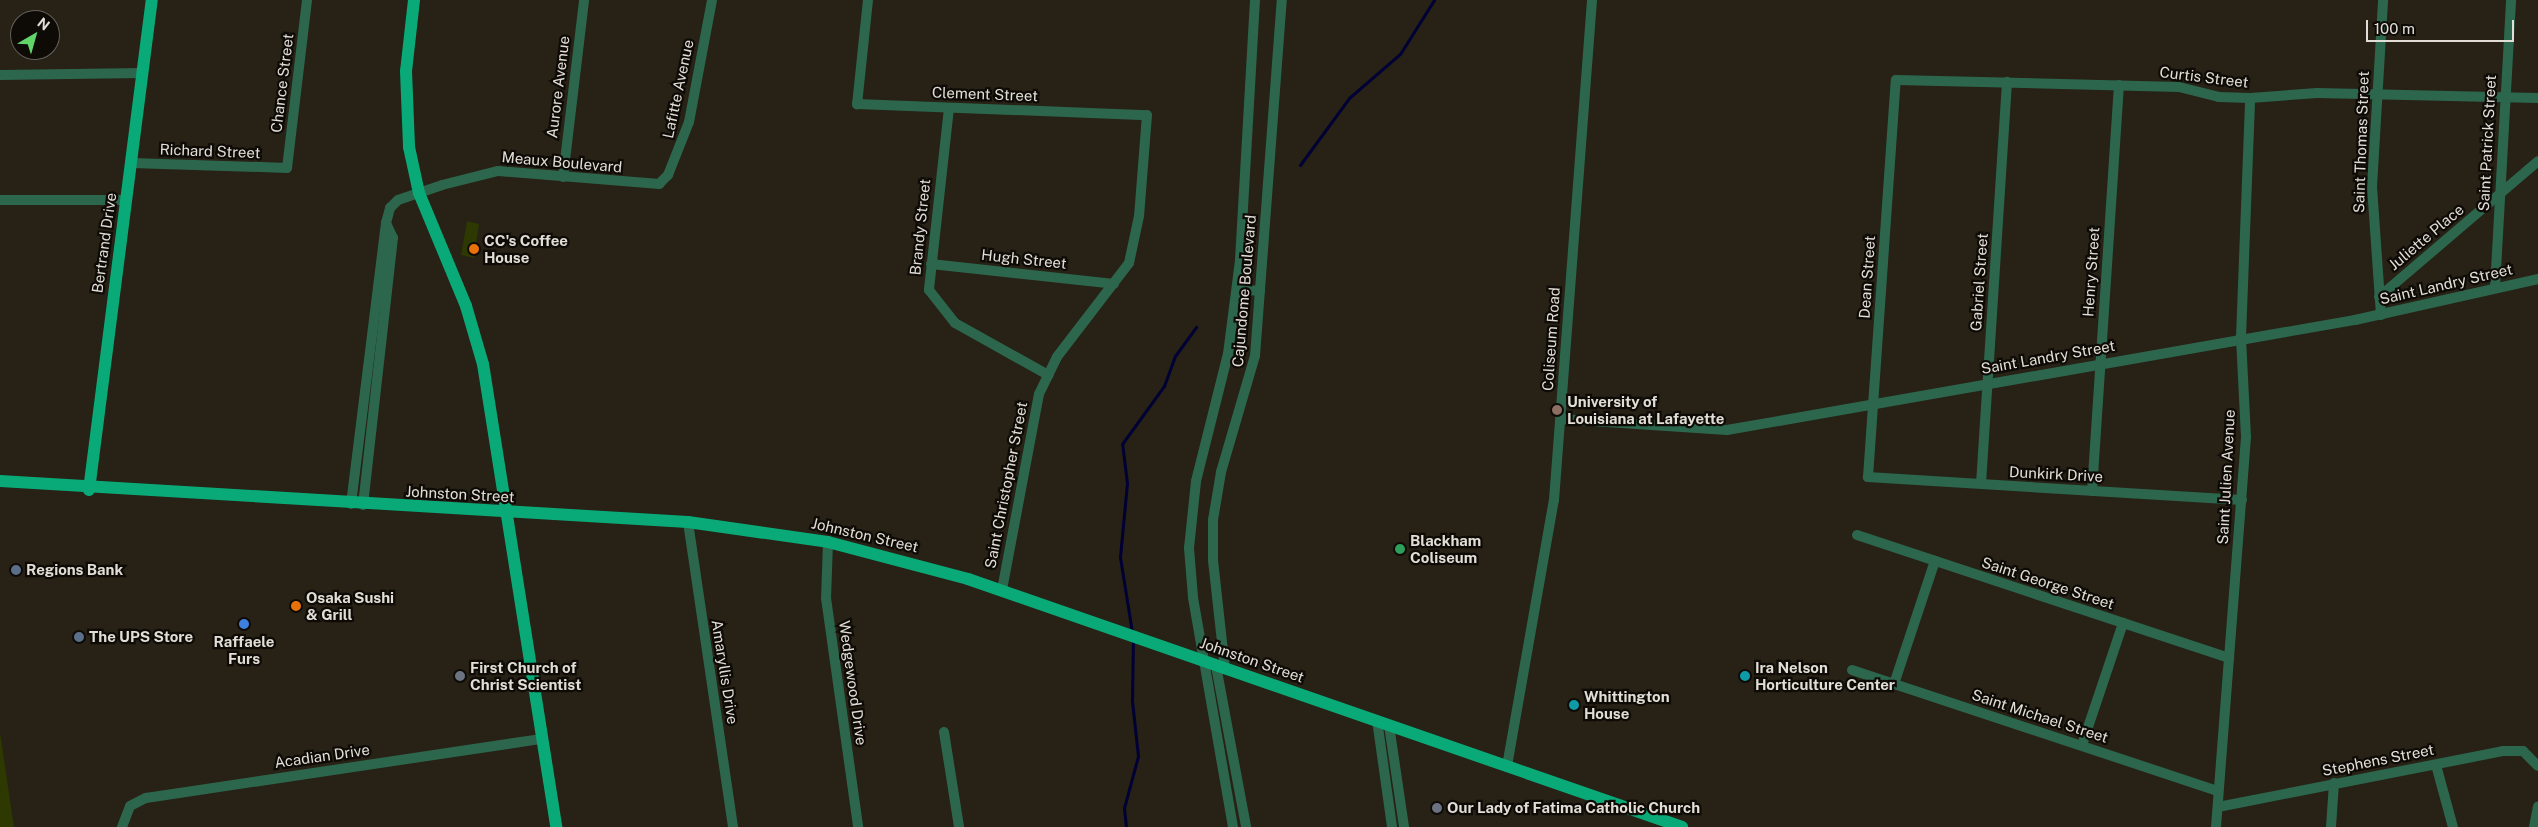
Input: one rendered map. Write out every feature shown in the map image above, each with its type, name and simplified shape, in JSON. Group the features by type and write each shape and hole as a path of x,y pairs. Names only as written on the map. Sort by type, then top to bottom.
{"main road":[{"name":"Bertrand Drive","path":"89,490 152,0"},
{"path":"414,0 405,103 419,193 475,332 492,412 504,513 556,827"},
{"name":"Johnston Street","path":"0,481 89,490 688,522 828,542 1002,590 1672,825"}],"street":[{"name":"Chance Street","path":"287,168 307,0"},
{"name":"Aurore Avenue","path":"563,177 584,0"},
{"name":"Lafitte Avenue","path":"663,181 689,122 712,0"},
{"name":"Clement Street","path":"868,0 857,104 1147,115"},
{"name":"Cajundome Boulevard","path":"1215,665 1190,574 1190,528 1202,450 1228,354 1237,289 1255,0"},
{"name":"Cajundome Boulevard","path":"1215,665 1212,560 1213,520 1221,472 1250,379 1260,291 1282,0"},
{"name":"Coliseum Road","path":"1507,766 1552,523 1592,0"},
{"name":"Saint Thomas Street","path":"2381,315 2372,204 2383,0"},
{"name":"Saint Patrick Street","path":"2495,288 2504,98 2511,0"},
{"path":"0,75 143,74"},
{"name":"Curtis Street","path":"1896,80 2179,87 2219,97 2250,98 2377,94 2538,98"},
{"name":"Dean Street","path":"1868,477 1896,80"},
{"name":"Gabriel Street","path":"1981,484 2007,82"},
{"name":"Henry Street","path":"2092,491 2120,85"},
{"name":"Saint Julien Avenue","path":"2216,827 2246,437 2240,337 2250,98"},
{"name":"Brandy Street","path":"949,108 929,290 935,304 955,323 1048,375"},
{"name":"Saint Christopher Street","path":"1002,590 1033,414 1048,375 1114,284 1133,248 1147,115"},
{"name":"Juliette Place","path":"2379,297 2538,162"},
{"name":"Richard Street","path":"131,163 287,168"},
{"name":"Meaux Boulevard","path":"357,505 371,320 386,223 393,203 489,171 654,186 663,181"},
{"path":"0,200 126,200"},
{"path":"357,505 384,321 393,238 386,223"},
{"name":"Hugh Street","path":"931,264 1114,284"},
{"name":"Saint Landry Street","path":"1561,419 1727,430 1874,405 2240,337 2381,315 2538,279"},
{"path":"1237,289 1260,291"},
{"path":"371,320 384,321"},
{"name":"Dunkirk Drive","path":"1868,477 2242,500"},
{"name":"Amaryllis Drive","path":"688,522 733,827"},
{"name":"Saint George Street","path":"1857,535 2229,658"},
{"name":"Wedgewood Drive","path":"828,542 826,598 858,827"},
{"path":"1894,684 1935,561"},
{"path":"2082,745 2122,623"},
{"path":"1215,665 1233,827"},
{"path":"1215,665 1246,827"},
{"name":"Saint Michael Street","path":"1852,670 2218,791"},
{"path":"1377,720 1392,827"},
{"path":"1389,725 1404,827"},
{"path":"944,732 959,827"},
{"name":"Acadian Drive","path":"122,827 130,806 146,798 542,739"},
{"name":"Stephens Street","path":"2218,806 2516,750 2528,754 2538,766"},
{"path":"2436,764 2453,827"},
{"path":"2331,827 2334,784"},
{"path":"2534,827 2538,806"}],"green space":[{"path":"467,221 479,224 474,258 461,255"},
{"path":"0,733 1,739 14,827 0,827"}],"waterway":[{"path":"1300,165 1349,98 1400,54 1434,0"},
{"path":"1132,632 1120,557 1127,483 1122,444 1164,386 1175,356 1196,327"},
{"path":"1126,827 1124,808 1138,756 1132,701 1133,640"}],"place":[{"name":"CC's Coffee House","path":"474,249"},
{"name":"University of Louisiana at Lafayette","path":"1557,410"},
{"name":"Blackham Coliseum","path":"1400,549"},
{"name":"Regions Bank","path":"16,570"},
{"name":"Osaka Sushi & Grill","path":"296,606"},
{"name":"Raffaele Furs","path":"244,624"},
{"name":"The UPS Store","path":"79,637"},
{"name":"First Church of Christ Scientist","path":"460,676"},
{"name":"Ira Nelson Horticulture Center","path":"1745,676"},
{"name":"Whittington House","path":"1574,705"},
{"name":"Our Lady of Fatima Catholic Church","path":"1437,808"}]}
